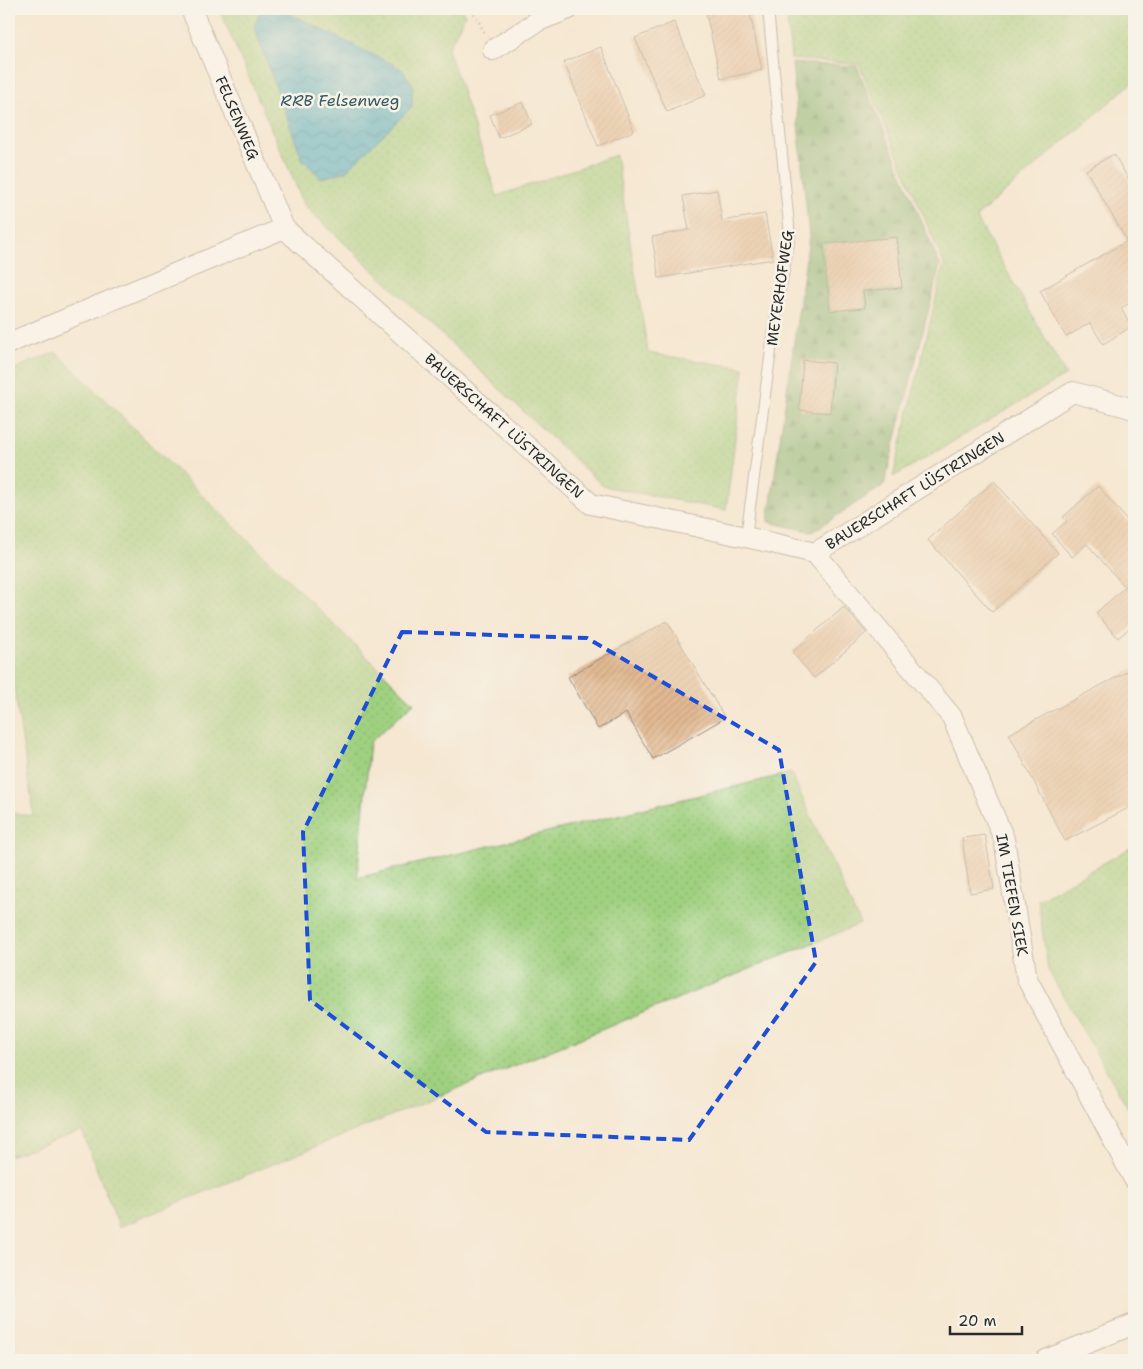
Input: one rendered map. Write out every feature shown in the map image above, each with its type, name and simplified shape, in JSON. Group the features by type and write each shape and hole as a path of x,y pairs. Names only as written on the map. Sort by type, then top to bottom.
{"street":[{"name":"FELSENWEG","path":"191,9 284,228"},
{"path":"493,50 538,21 569,9"},
{"path":"9,343 284,228"},
{"name":"BAUERSCHAFT LÜSTRINGEN","path":"284,228 591,504 815,553 1073,392 1134,409"},
{"name":"IM TIEFEN SIEK","path":"815,553 952,717 1004,839 1027,979 1134,1179"},
{"path":"1046,1360 1134,1324"}],"lane":[{"name":"MEYERHOFWEG","path":"746,537 775,320 790,236 768,9"}],"highlighted area":[{"path":"402,632 587,638 779,750 816,962 689,1140 486,1132 310,1000 303,832"}],"green space":[{"path":"219,9 462,9 465,15 448,49 497,196 616,155 648,353 744,368 726,510 603,486 305,206"},
{"path":"786,9 1134,9 1134,81 976,217 1066,375 893,477 944,264 859,64 791,59"},
{"path":"792,63 857,66 940,265 884,485 812,532 768,522 809,237"},
{"path":"56,352 414,703 370,742 357,878 791,773 860,924 119,1227 82,1131 9,1156 9,813 34,816 9,656 9,371"},
{"path":"1134,846 1134,1118 1048,970 1038,900"}],"water":[{"name":"RRB Felsenweg","path":"261,9 280,9 402,69 413,85 412,107 345,172 321,178 302,159 254,27"}],"building":[{"path":"729,9 749,9 762,70 721,79 706,14"},
{"path":"674,22 706,95 667,112 635,38"},
{"path":"601,47 634,131 598,146 564,62"},
{"path":"523,102 532,124 499,138 490,115"},
{"path":"1114,154 1134,189 1134,301 1121,308 1131,327 1103,344 1090,323 1066,337 1040,291 1127,241 1086,170"},
{"path":"717,190 722,221 765,214 773,259 659,278 652,237 689,230 683,196"},
{"path":"897,237 902,288 863,291 865,308 830,311 823,244"},
{"path":"803,360 834,363 830,413 799,410"},
{"path":"994,481 1058,553 992,612 928,540"},
{"path":"1098,486 1134,528 1134,624 1118,638 1096,613 1125,587 1087,544 1072,557 1052,534 1067,521 1063,517"},
{"path":"844,607 866,633 814,678 792,652"},
{"path":"667,621 725,718 653,759 626,713 598,729 568,677"},
{"path":"1134,668 1134,805 1065,841 1009,734"},
{"path":"985,835 994,889 970,893 962,838"}]}
